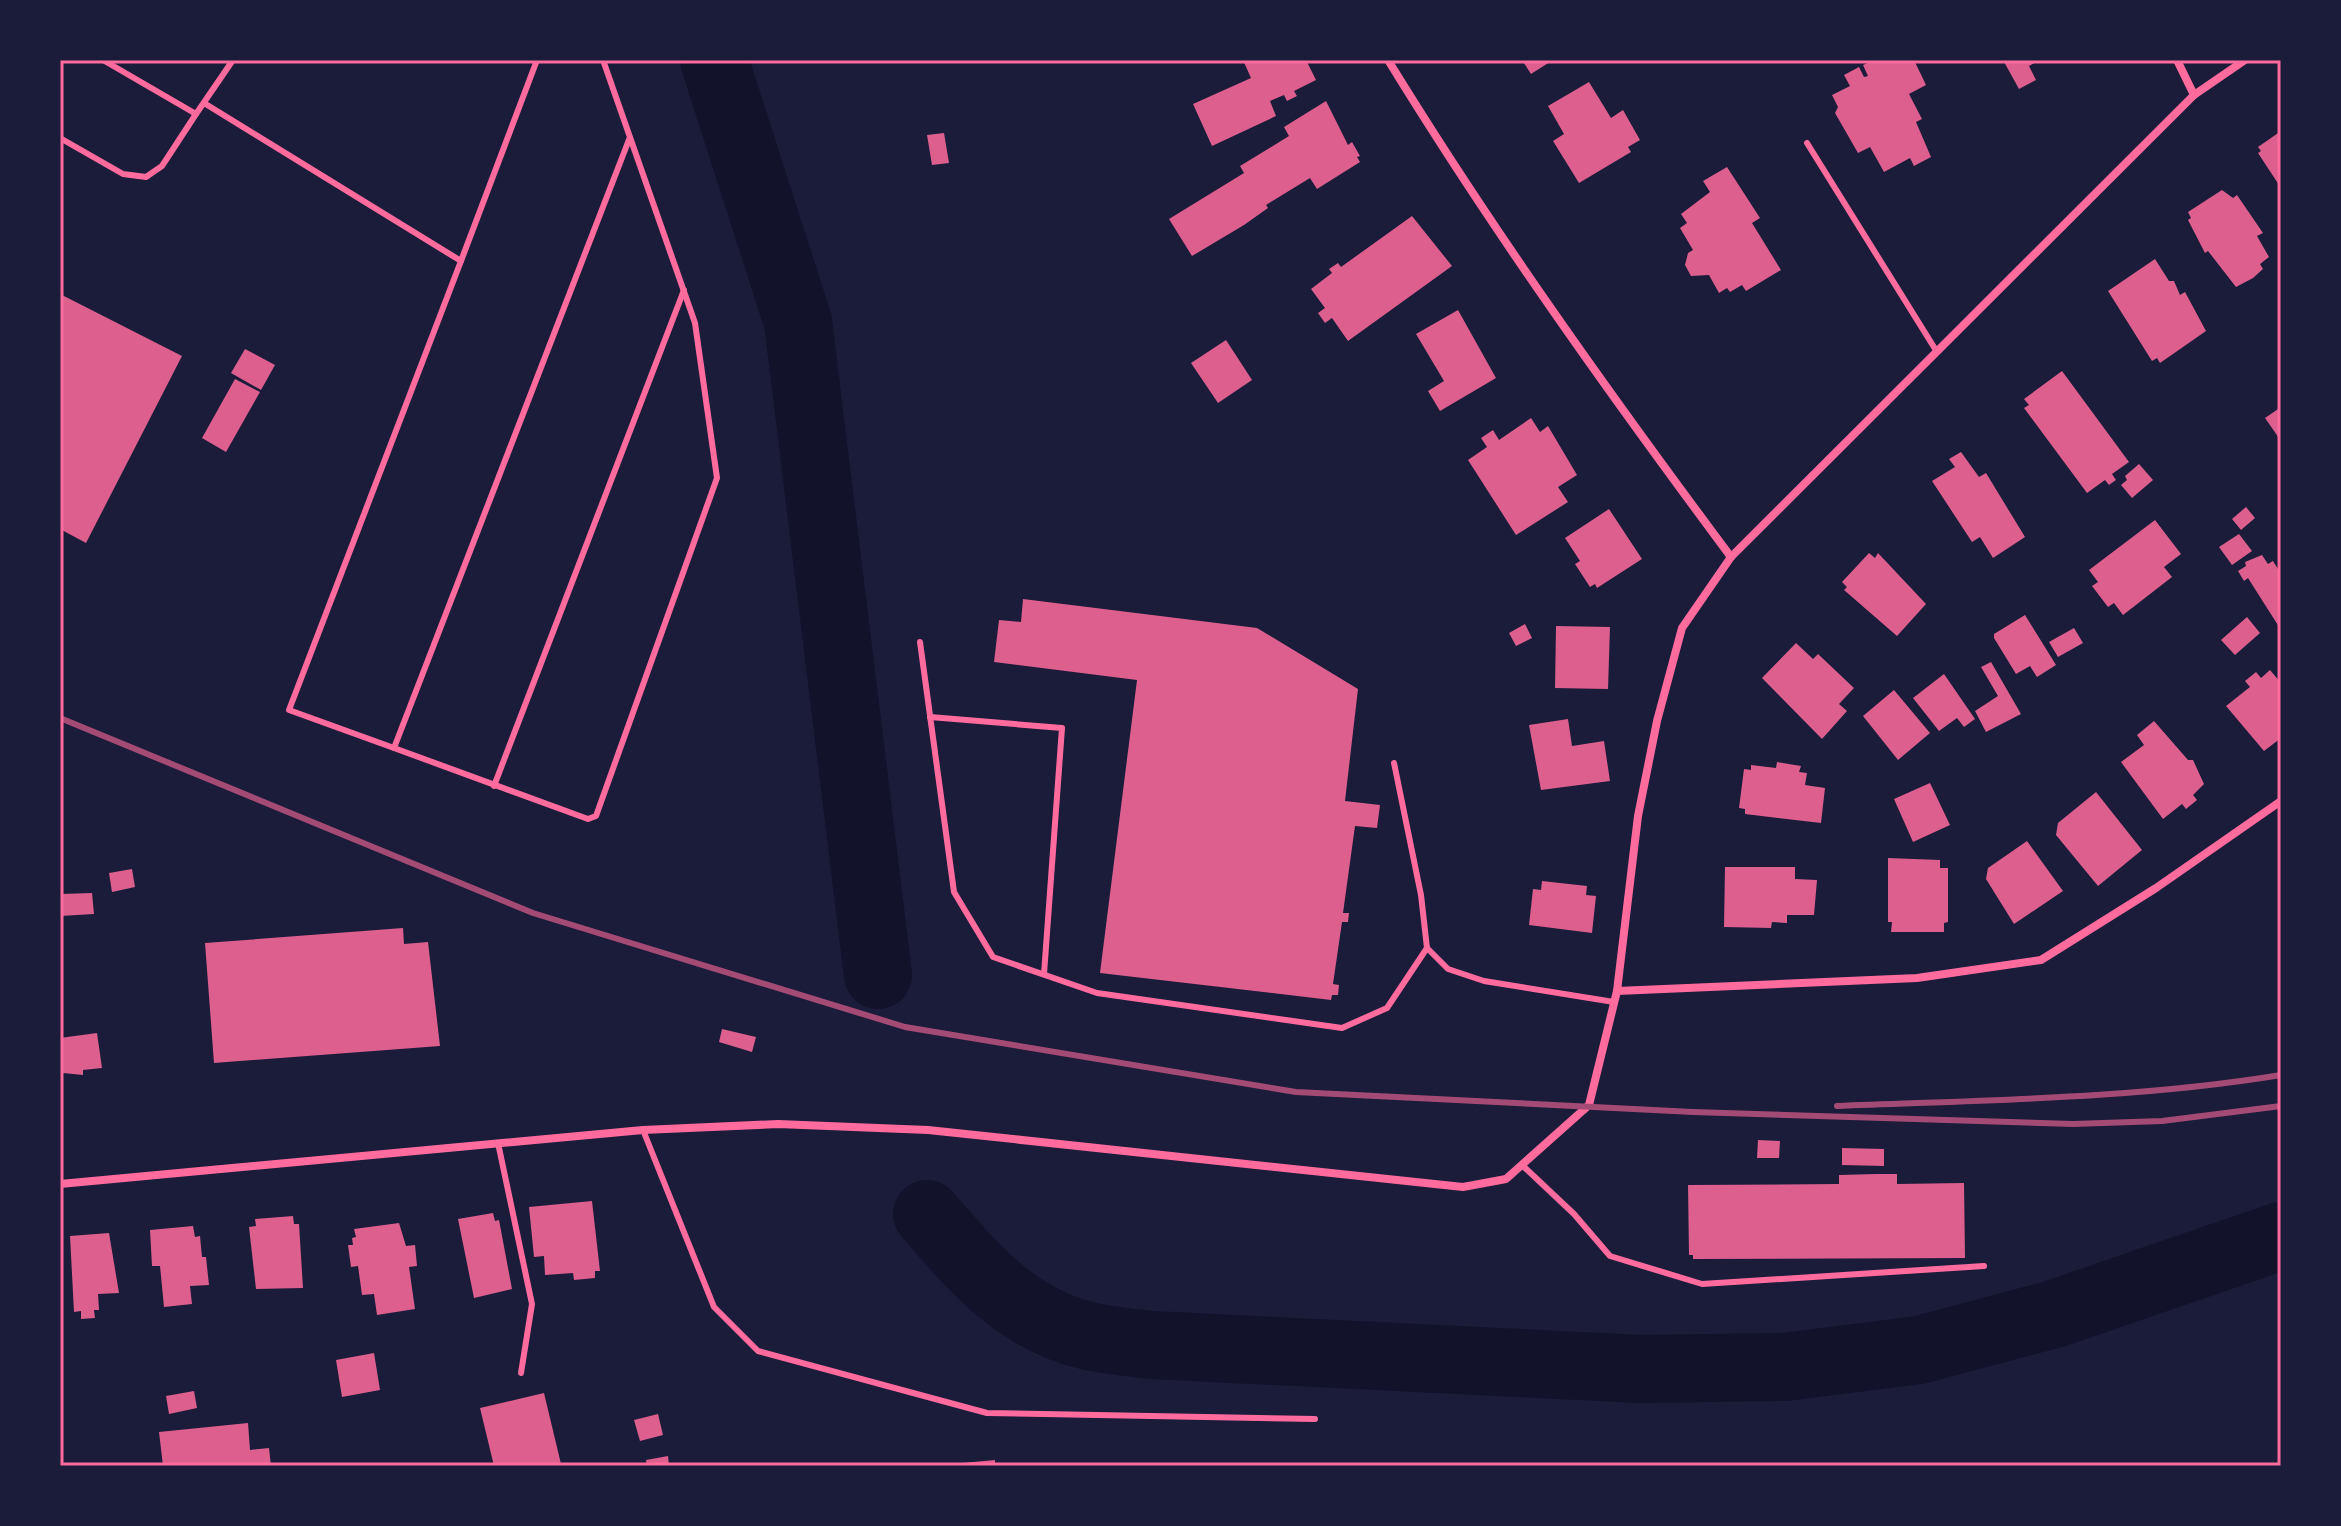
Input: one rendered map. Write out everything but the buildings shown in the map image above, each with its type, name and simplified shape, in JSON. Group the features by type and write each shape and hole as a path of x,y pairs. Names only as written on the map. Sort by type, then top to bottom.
{"street":[{"path":"1388,60 1448,158 1658,459 1731,557"},
{"path":"2177,60 2194,95"},
{"path":"60,1184 643,1130 778,1124 928,1130 1463,1187 1506,1179 1589,1105 1617,991 1638,816 1657,721 1682,628 1731,557 2194,95 2245,60"},
{"path":"1617,991 1917,978 2041,960 2156,888 2281,801"}],"lane":[{"path":"103,60 196,114"},
{"path":"60,138 123,174 146,177 162,166 233,60"},
{"path":"537,60 289,710 578,818 596,816 717,478 695,323 603,60"},
{"path":"204,103 461,261"},
{"path":"394,748 630,137"},
{"path":"1807,143 1937,352"},
{"path":"494,786 684,290"},
{"path":"920,642 954,892 993,957 1097,993 1342,1028 1387,1008 1427,948"},
{"path":"930,717 1062,728 1044,974"},
{"path":"1394,763 1421,895 1427,948 1448,969 1484,981 1614,1002"},
{"path":"643,1130 714,1307 758,1351 987,1413 1315,1419"},
{"path":"498,1143 532,1304 521,1373"},
{"path":"1522,1165 1574,1214 1610,1256 1702,1284 1984,1266"}],"waterway":[{"path":"714,60 798,322 878,975"},
{"path":"927,1214 978,1271 1016,1303 1060,1327 1093,1337 1152,1345 1640,1369 1784,1367 1919,1350 2054,1314 2281,1236"}],"railway":[{"path":"60,718 533,913 905,1027 1296,1092 1693,1112 2073,1124 2162,1121 2281,1106"},
{"path":"1837,1106 2115,1094 2281,1075"}]}
